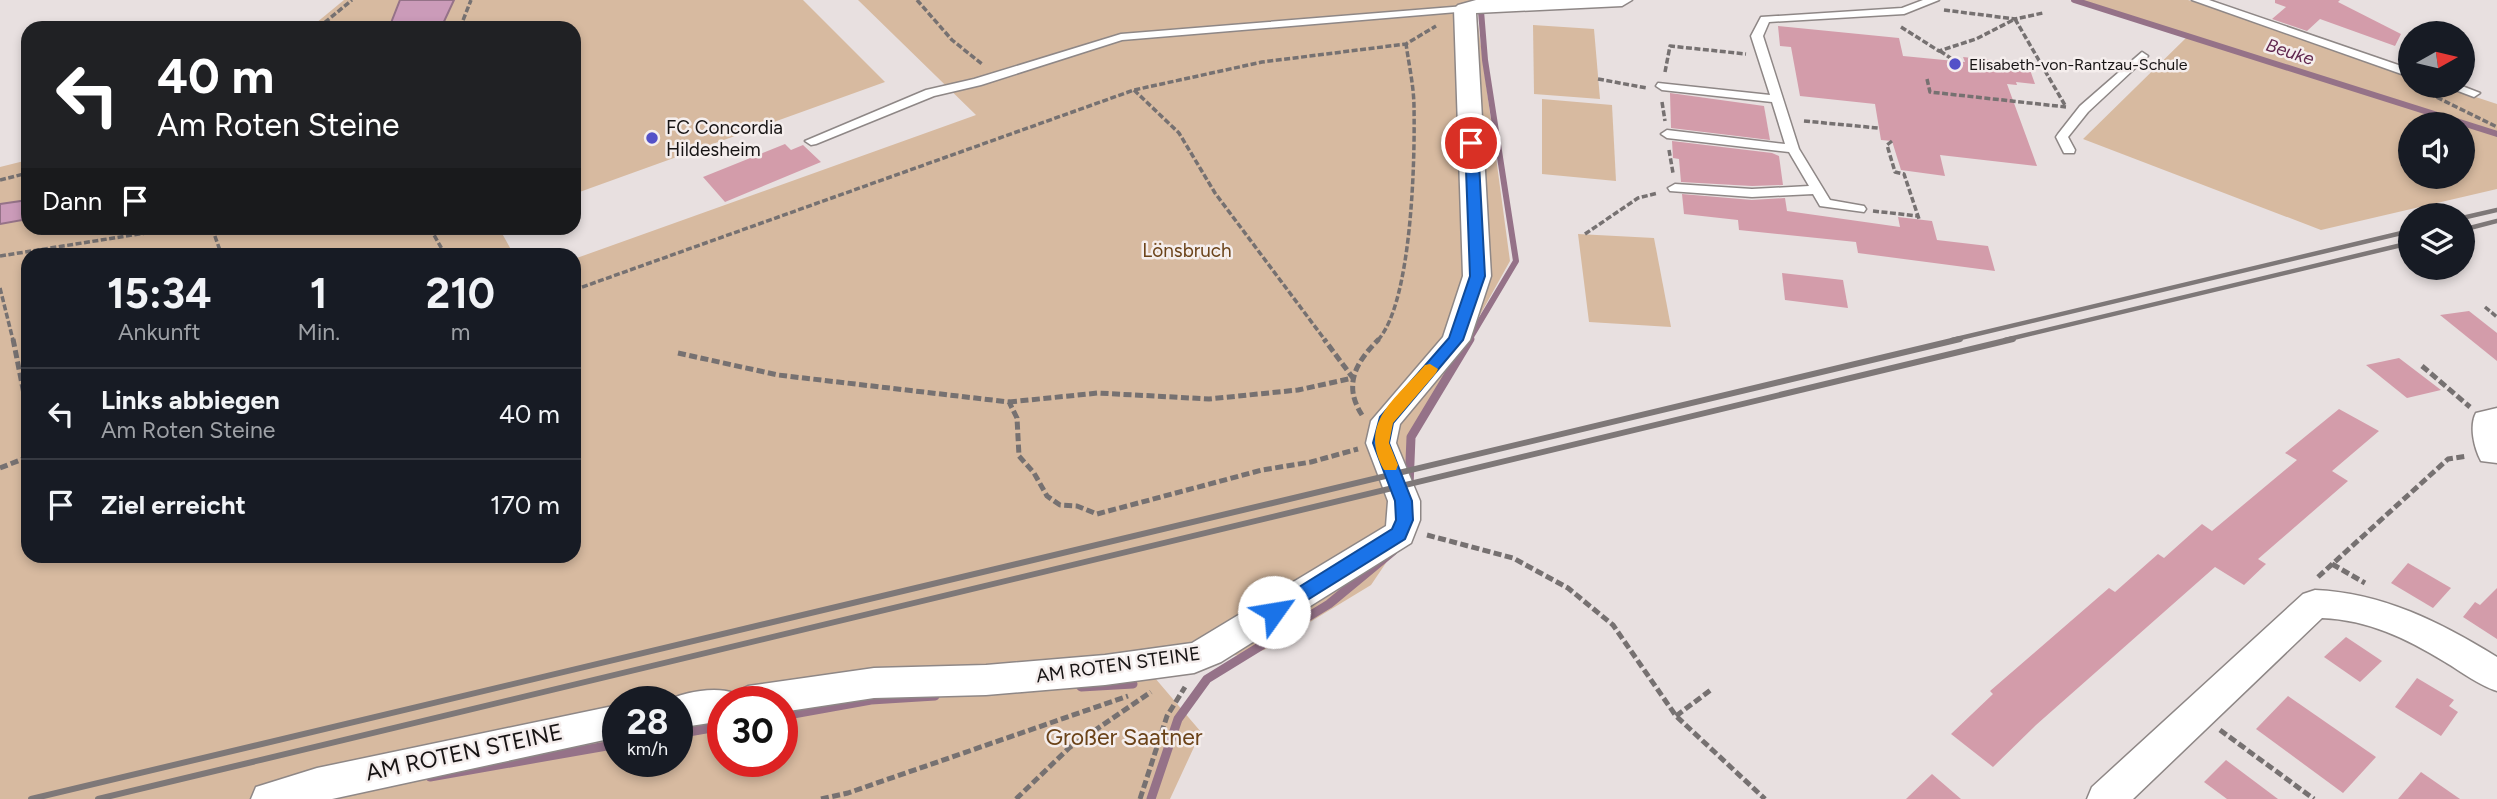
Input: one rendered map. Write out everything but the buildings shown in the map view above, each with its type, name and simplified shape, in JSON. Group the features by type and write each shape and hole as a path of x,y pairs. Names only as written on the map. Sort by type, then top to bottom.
{"street":[{"path":"1381,443 1386,421 1456,340 1478,276 1465,9 1482,5 1622,0"},
{"path":"2492,420 2492,453"},
{"name":"AM ROTEN STEINE","path":"798,694 874,683 986,680 1105,670 1194,658 1209,652 1399,534 1404,520 1404,501 1381,443"},
{"path":"2106,799 2315,604 2341,603 2392,615 2441,640 2497,676"},
{"name":"AM ROTEN STEINE","path":"271,799 317,785 602,724"}],"lane":[{"path":"2198,0 2398,69"},
{"path":"1859,209 1825,203 1817,190 1793,149 1756,36 1765,19 1904,11 1928,3"},
{"path":"811,141 930,93 1122,37 1465,9"},
{"path":"2069,150 2062,137 2084,109 2142,56"},
{"path":"1662,88 1775,99"},
{"path":"1667,134 1793,149"},
{"path":"1675,188 1752,193 1817,190"}],"path":[{"path":"326,21 352,0"},
{"path":"463,21 471,0"},
{"path":"917,0 928,16 979,63 1007,72"},
{"path":"1928,3 2015,19 2066,107"},
{"path":"581,288 1134,90 1262,61 1406,44 1465,9"},
{"path":"1939,51 1976,38 2015,19 2043,13"},
{"path":"1900,27 1955,61"},
{"path":"1009,402 1017,418 1019,456 1034,473 1046,496 1060,505 1077,506 1097,514 1262,470 1311,462 1381,443 1355,404 1353,378 1360,358 1381,337 1402,284 1412,193 1414,106 1406,44"},
{"path":"1585,234 1638,198 1675,188 1662,88 1670,46 1761,56"},
{"path":"1598,79 1662,88"},
{"path":"1927,79 1930,92 2084,109"},
{"path":"1134,90 1179,133 1215,193 1353,378"},
{"path":"2438,98 2497,127"},
{"path":"1782,119 1878,128"},
{"path":"1859,209 1919,218 1904,174 1895,172 1886,145 1892,141"},
{"path":"0,180 21,175"},
{"path":"51,248 133,235"},
{"path":"0,256 21,253"},
{"path":"0,288 5,299 21,379"},
{"path":"2485,307 2497,317"},
{"path":"678,353 778,374 1009,402 1098,393 1209,399 1298,390 1353,378"},
{"path":"2422,366 2492,420"},
{"path":"2315,604 2306,589 2448,459 2492,453"},
{"path":"0,468 21,460"},
{"path":"1419,533 1513,558 1568,588 1613,625 1676,716 1765,799"},
{"path":"1140,799 1167,716 1209,652"},
{"path":"821,799 862,788 1152,687 1069,748 1016,799"},
{"path":"1676,716 1713,688"},
{"path":"2199,715 2314,799"}],"green space":[{"path":"344,0 400,0 392,21 318,21"},
{"name":"FC Concordia Hildesheim","path":"454,0 803,0 885,82 581,191 581,21 444,21"},
{"path":"858,0 1517,0 1475,2 1510,261 1416,430 1411,456 1413,523 1371,585 1264,650 1149,671 1201,732 1170,799 0,799 0,224 21,220 21,235 503,235 510,248 21,248 21,563 581,563 581,256 976,115"},
{"path":"2079,0 2188,0 2398,71 2398,98 2475,97 2497,104 2497,189 2437,203 2398,203 2398,212 2321,230 2083,139 2188,36"},
{"path":"1533,25 1594,29 1600,99 1534,94"},
{"path":"1542,99 1612,105 1616,181 1542,174"},
{"path":"21,162 21,201 0,204 0,167"},
{"path":"1578,234 1654,238 1671,327 1589,322"}],"shaded area":[{"path":"400,0 454,0 444,21 392,21"},
{"path":"21,201 21,220 0,224 0,204"}],"waterway":[{"name":"Beuke","path":"2074,0 2497,134"},
{"path":"1469,340 1516,261 1485,60 1481,11"},
{"path":"1409,486 1411,437 1470,339"},
{"path":"1151,799 1178,719 1207,679 1329,604 1393,551"},
{"path":"1081,687 1133,684"},
{"path":"798,713 871,700 935,696"},
{"path":"693,731 707,729"},
{"path":"430,777 602,747"}],"railway":[{"path":"2475,215 2497,210"},
{"path":"2475,227 2497,221"},
{"path":"1952,340 2398,234"},
{"path":"2005,340 2398,246"},
{"path":"31,799 1960,339"},
{"path":"98,799 2013,339"}],"slow traffic":[{"path":"1390,465 1381,443 1386,421 1430,369"}],"place":[{"name":"Elisabeth-von-Rantzau-Schule","path":"1955,64"},
{"name":"FC Concordia Hildesheim","path":"652,138"}],"route":[{"path":"1274,612 1399,534 1404,520 1404,501 1381,443 1386,421 1456,340 1478,276 1471,143"}],"park label":[{"name":"Lönsbruch","path":"1187,250"},
{"name":"Großer Saatner","path":"1124,737"}]}
